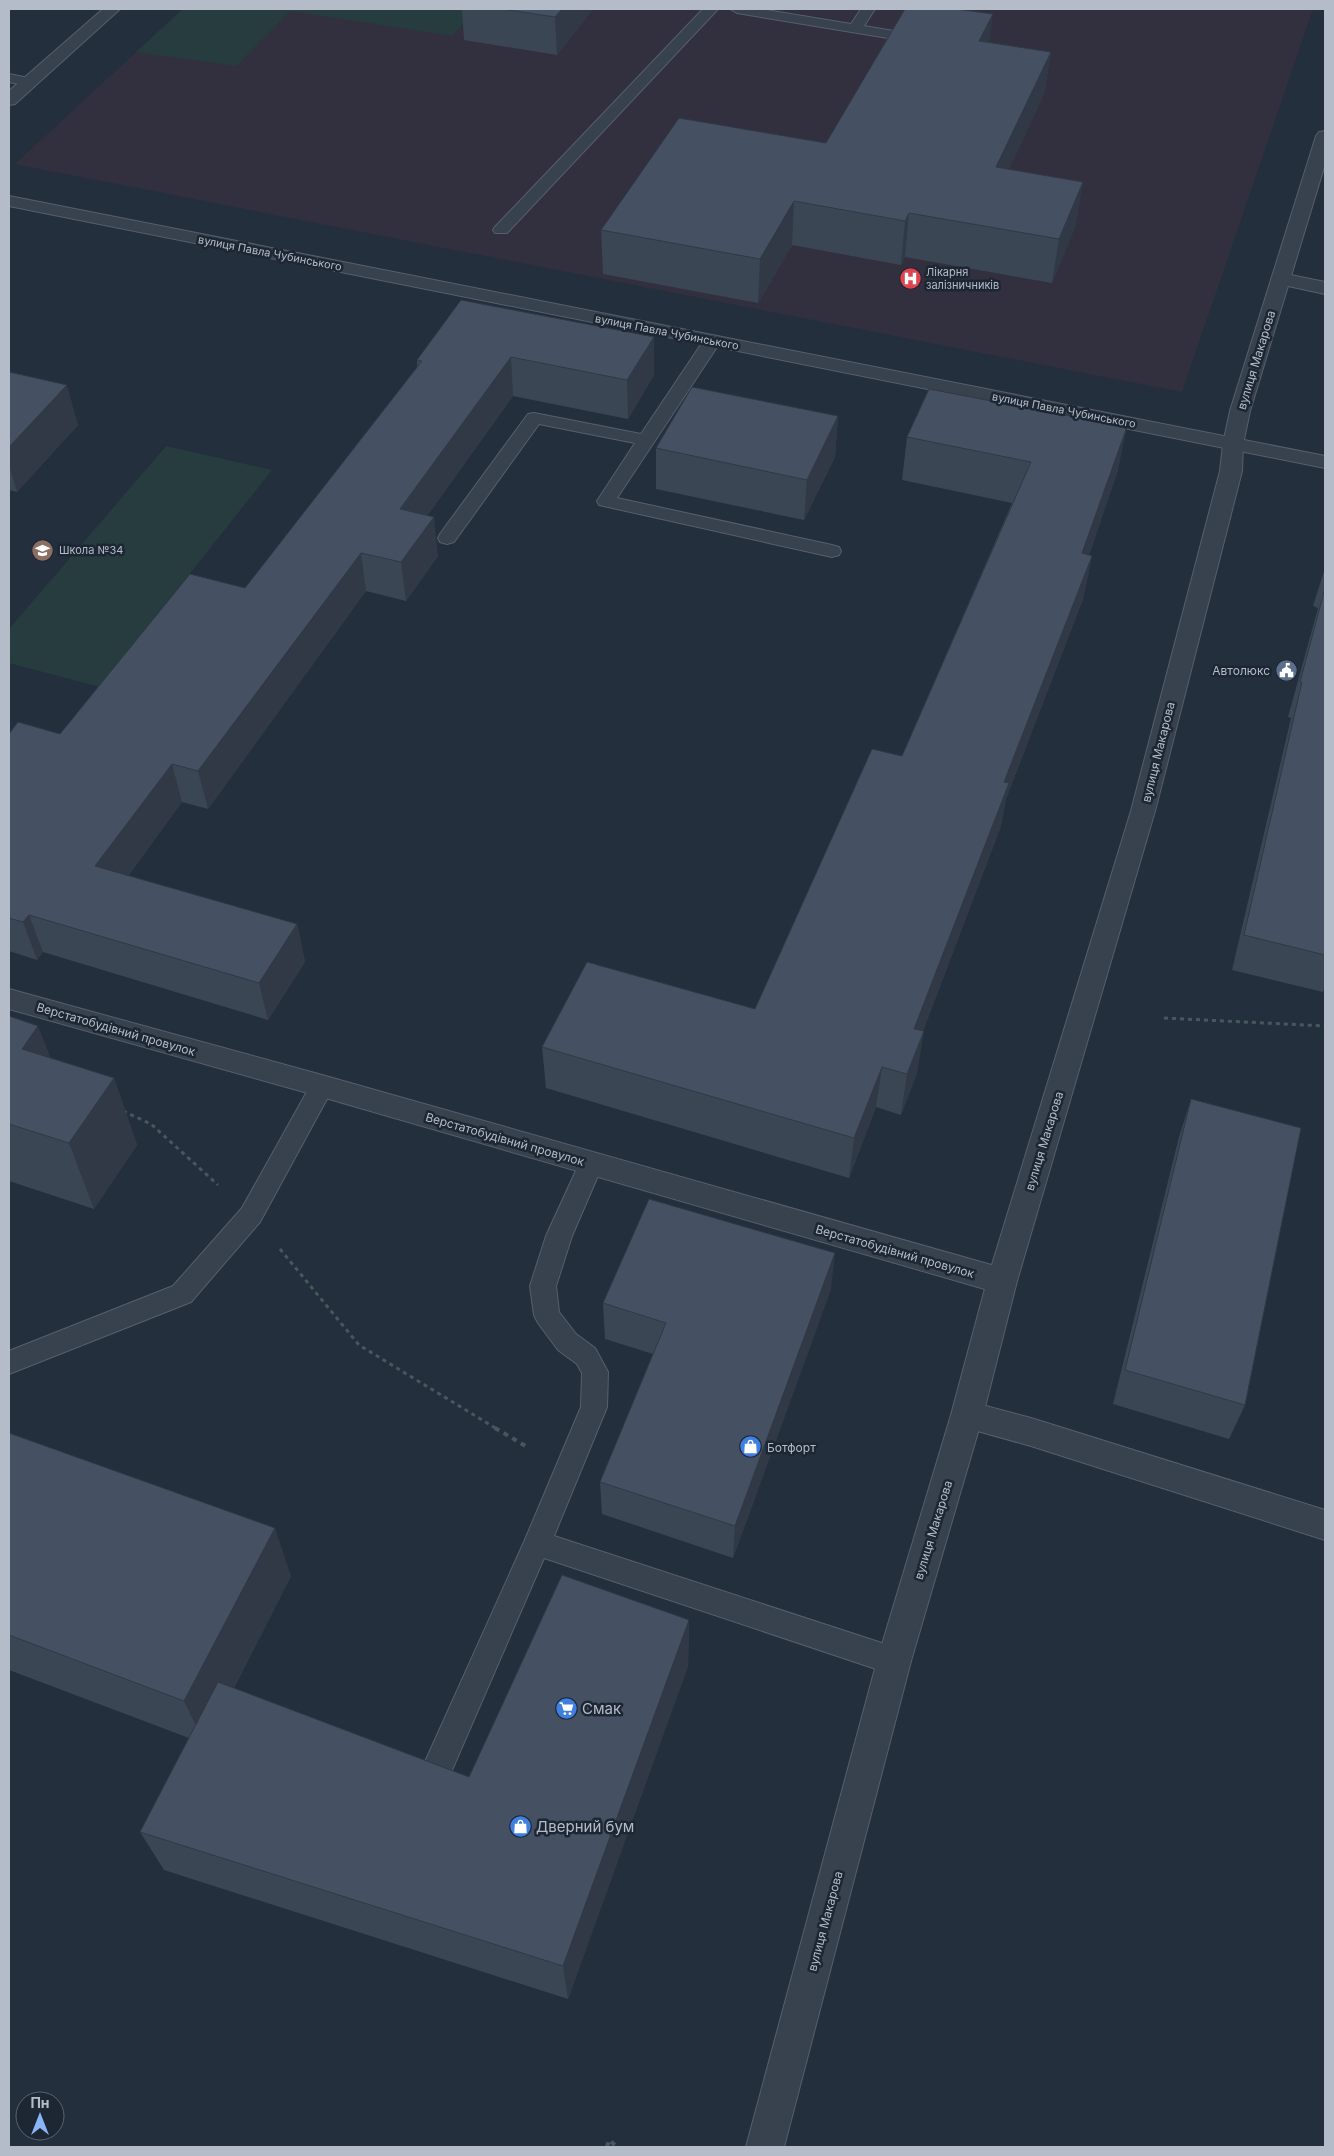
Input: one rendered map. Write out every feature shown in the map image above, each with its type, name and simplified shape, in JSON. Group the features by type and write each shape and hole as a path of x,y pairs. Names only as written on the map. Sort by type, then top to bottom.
{"street":[{"path":"9,100 112,9"},
{"name":"вулиця Макарова","path":"765,2147 894,1661 967,1415 1002,1281 1143,811 1231,471 1233,444 1240,411 1325,136"},
{"name":"вулиця Павла Чубинського","path":"9,201 1325,462"},
{"path":"1281,280 1325,288"},
{"name":"Верстатобудівний провулок","path":"9,999 322,1086 1002,1281"},
{"path":"967,1415 1031,1432 1325,1525"}],"lane":[{"path":"500,230 711,9"},
{"path":"737,9 906,37"},
{"path":"855,28 868,9"},
{"path":"9,78 29,82"},
{"path":"712,341 606,501 832,551"},
{"path":"447,538 534,418 646,440"},
{"path":"9,1363 182,1294 252,1215 322,1086"},
{"path":"435,1773 568,1472 594,1407 595,1372 586,1356 566,1342 546,1315 543,1286 559,1236 591,1164"},
{"path":"537,1543 894,1661"}],"path":[{"path":"1164,1018 1325,1026"},
{"path":"116,1108 151,1124 252,1215 359,1344 568,1472"},
{"path":"608,2147 610,2140 617,2147"}],"shaded area":[{"name":"Лікарня залізничників","path":"183,9 1313,9 1182,392 15,164"}],"green space":[{"path":"183,9 477,9 452,36 290,11 236,66 136,52"},
{"path":"166,446 272,470 100,687 9,663 9,629"}],"building":[{"path":"502,9 562,9 555,17"},
{"path":"905,9 956,9 993,14 979,41 1051,52 996,167 1083,182 1059,239 909,213 905,221 794,201 760,259 601,230 679,118 826,143"},
{"path":"461,300 654,337 627,380 511,357 400,509 434,517 401,562 361,553 198,771 172,764 95,866 297,924 259,983 29,915 23,922 9,918 9,734 18,722 60,734 190,574 245,588 422,361 417,360"},
{"path":"9,372 67,385 9,447"},
{"path":"692,387 838,416 807,480 656,448"},
{"path":"929,389 1127,427 1082,553 1092,556 1004,782 1009,783 914,1029 924,1031 907,1074 882,1067 854,1138 542,1047 587,962 755,1009 872,749 902,756 1031,462 907,437"},
{"path":"1325,588 1325,955 1244,935 1302,682 1300,682"},
{"path":"9,1016 38,1026 22,1049 114,1078 69,1143 9,1124"},
{"path":"1191,1099 1301,1128 1245,1405 1125,1370"},
{"path":"649,1199 835,1253 735,1526 600,1482 666,1323 603,1303"},
{"path":"9,1433 275,1528 184,1701 9,1635"},
{"path":"562,1575 689,1620 563,1966 140,1832 218,1682 469,1777"}],"place":[{"name":"Лікарня залізничників","path":"910,278"},
{"name":"Школа №34","path":"43,550"},
{"name":"Автолюкс","path":"1286,670"},
{"name":"Ботфорт","path":"751,1447"},
{"name":"Смак","path":"566,1708"},
{"name":"Дверний бум","path":"520,1826"}]}
